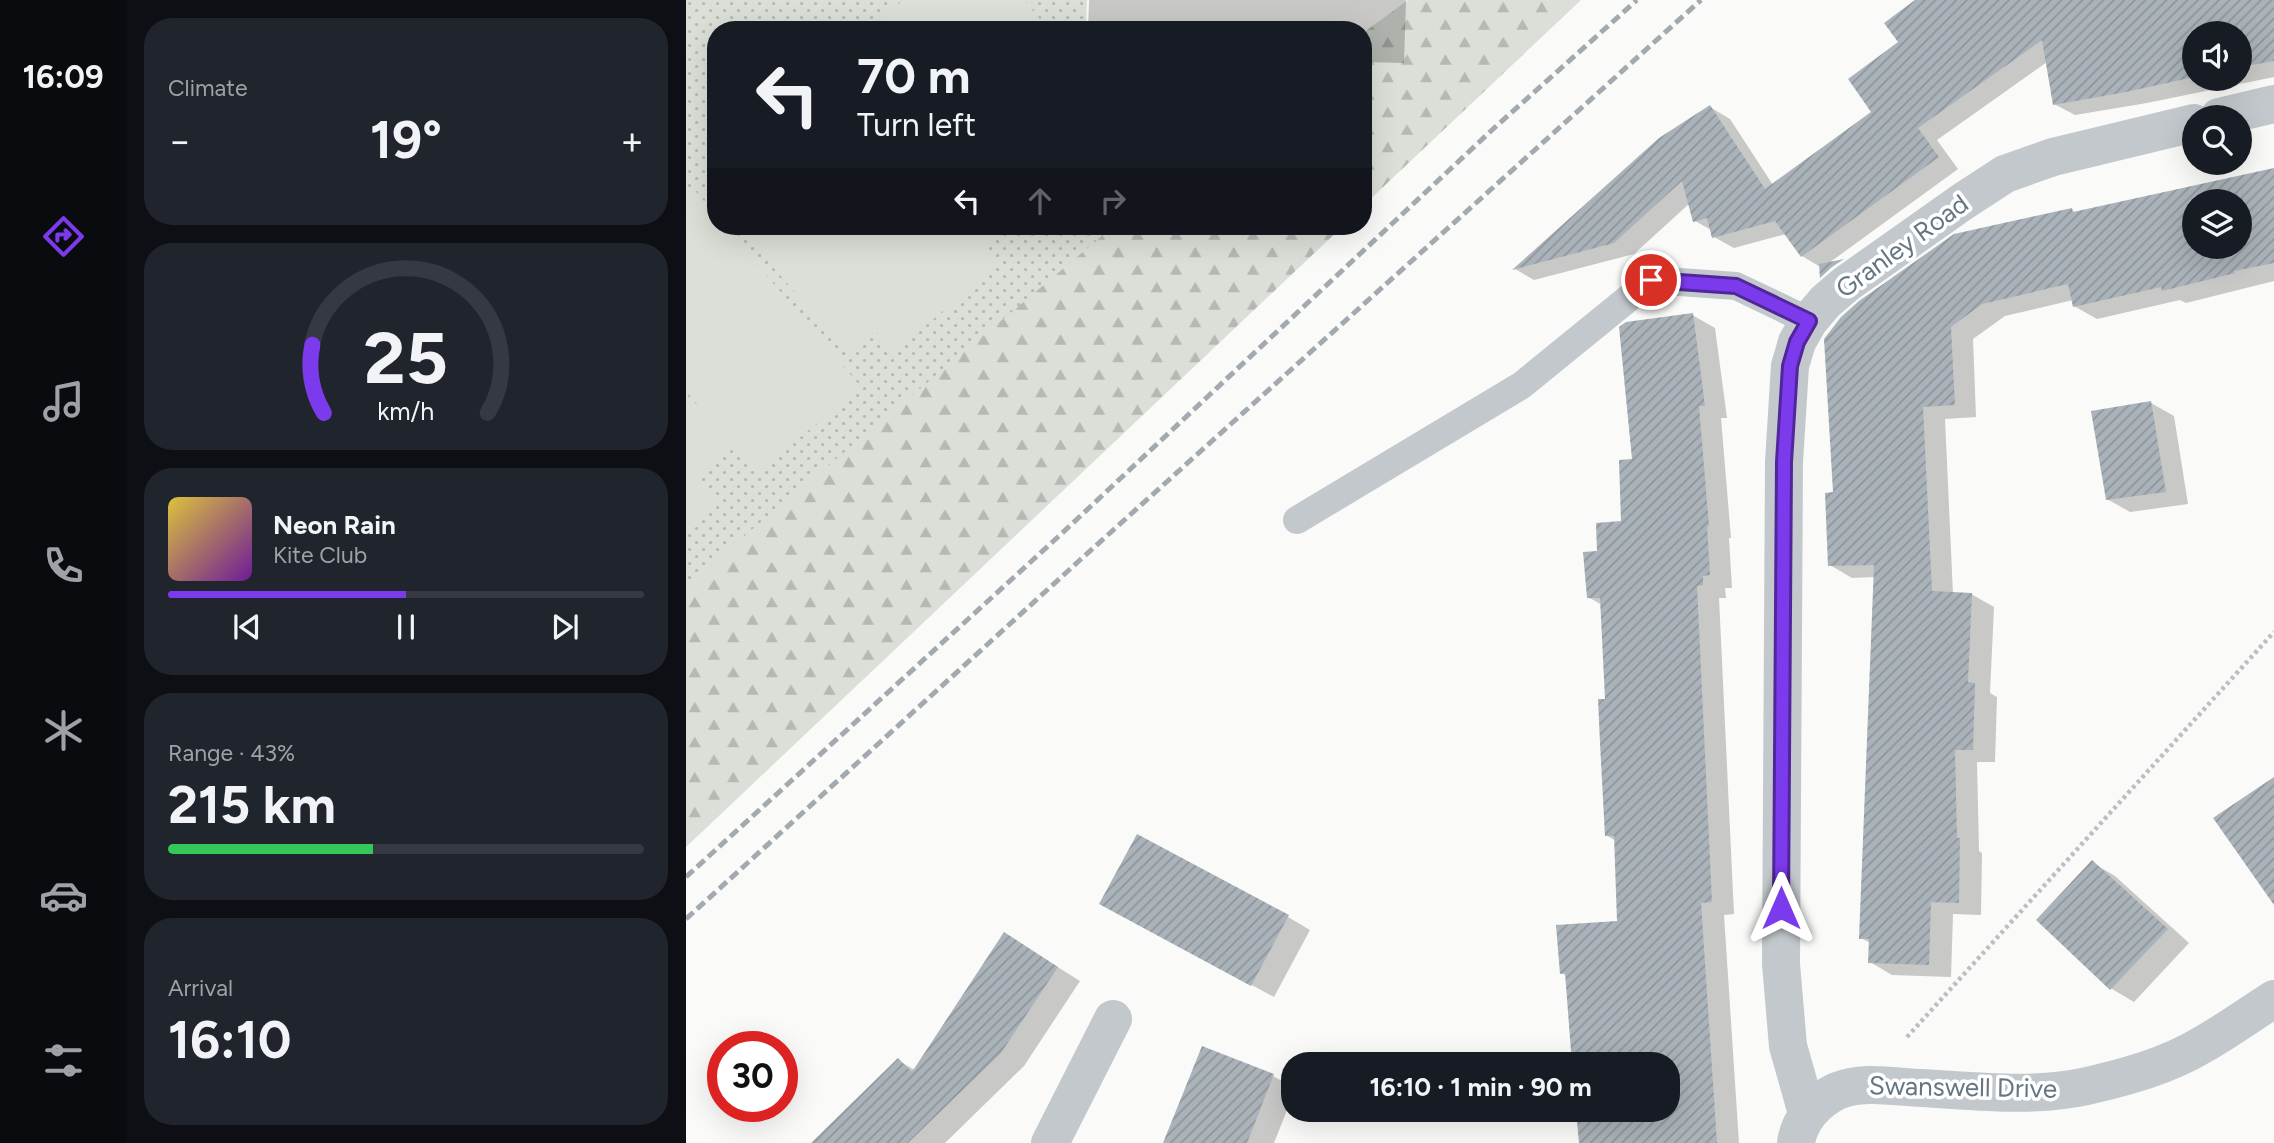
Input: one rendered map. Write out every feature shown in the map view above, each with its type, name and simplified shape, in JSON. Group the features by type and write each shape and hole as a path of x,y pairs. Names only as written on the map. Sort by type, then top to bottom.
{"street":[{"path":"2252,109 2274,104"},
{"name":"Granley Road","path":"1802,1128 1788,1046 1781,950 1784,462 1790,366 1797,342 1809,321 1825,302 1846,284 2006,174 2053,157 2182,126"},
{"name":"Swanswell Drive","path":"1802,1128 1837,1091 1864,1085 2030,1093 2082,1087 2124,1077 2164,1064 2202,1045 2274,999"},
{"path":"1050,1143 1113,1019"}],"lane":[{"path":"1297,520 1522,385 1651,280 1736,286 1809,321"}],"path":[{"path":"1864,1085 2274,632"}],"green space":[{"path":"686,0 1087,0 1086,21 707,21 707,235 1203,235 686,680"},
{"path":"903,0 1024,0 1042,21 878,21"},
{"path":"1408,0 1581,0 1372,197 1372,26"},
{"path":"691,186 707,205 707,235 733,235 861,387 756,474 686,391 686,191"},
{"path":"745,235 997,235 984,246 999,264 894,352 875,330 848,353"},
{"path":"1103,235 1333,235 686,847 686,585"},
{"path":"686,397 731,449 696,479 716,503 686,528"}],"building":[{"path":"1915,0 2274,0 2274,61 2252,65 2252,21 2182,21 2182,80 2053,105 2042,40 1918,128 1939,157 1801,257 1775,221 1712,238 1707,218 1693,222 1682,181 1614,243 1512,270 1659,138 1710,105 1765,189 1871,112 1848,79 1898,42 1884,23"},
{"path":"2274,168 2274,263 2162,291 2161,287 2073,307 2068,284 1982,304 1951,327 1955,405 1923,407 1932,591 1972,593 1968,682 1975,683 1973,750 1955,750 1957,838 1960,838 1959,903 1931,902 1929,965 1868,963 1869,939 1859,939 1874,565 1828,566 1825,493 1833,492 1824,339 1841,317 1859,301 1954,234 2072,208 2073,212 2242,175 2252,175"},
{"path":"1844,259 1832,267 1820,278 1819,264"},
{"path":"1693,313 1705,406 1699,406 1709,526 1710,575 1703,576 1703,585 1697,586 1712,902 1701,903 1717,1143 1579,1143 1577,1122 1680,1122 1680,1052 1571,1052 1565,973 1560,974 1556,925 1617,921 1614,836 1605,836 1600,743 1598,699 1605,699 1600,598 1587,598 1583,552 1597,551 1596,523 1621,521 1619,460 1632,459 1619,327 1626,322"},
{"path":"2151,401 2166,492 2106,500 2091,411"},
{"path":"2274,777 2274,905 2213,818"},
{"path":"1137,834 1289,915 1251,986 1099,904"},
{"path":"2092,860 2168,929 2110,990 2036,920"},
{"path":"1004,932 1058,967 1001,1053 908,1143 811,1143 898,1058 912,1072"},
{"path":"1202,1046 1274,1074 1247,1143 1163,1143"}],"railway":[{"path":"686,877 1059,536 1492,130 1637,0"},
{"path":"686,919 1701,0"}],"route":[{"path":"1651,280 1736,286 1809,321 1797,342 1790,366 1784,462 1781,908"}]}
